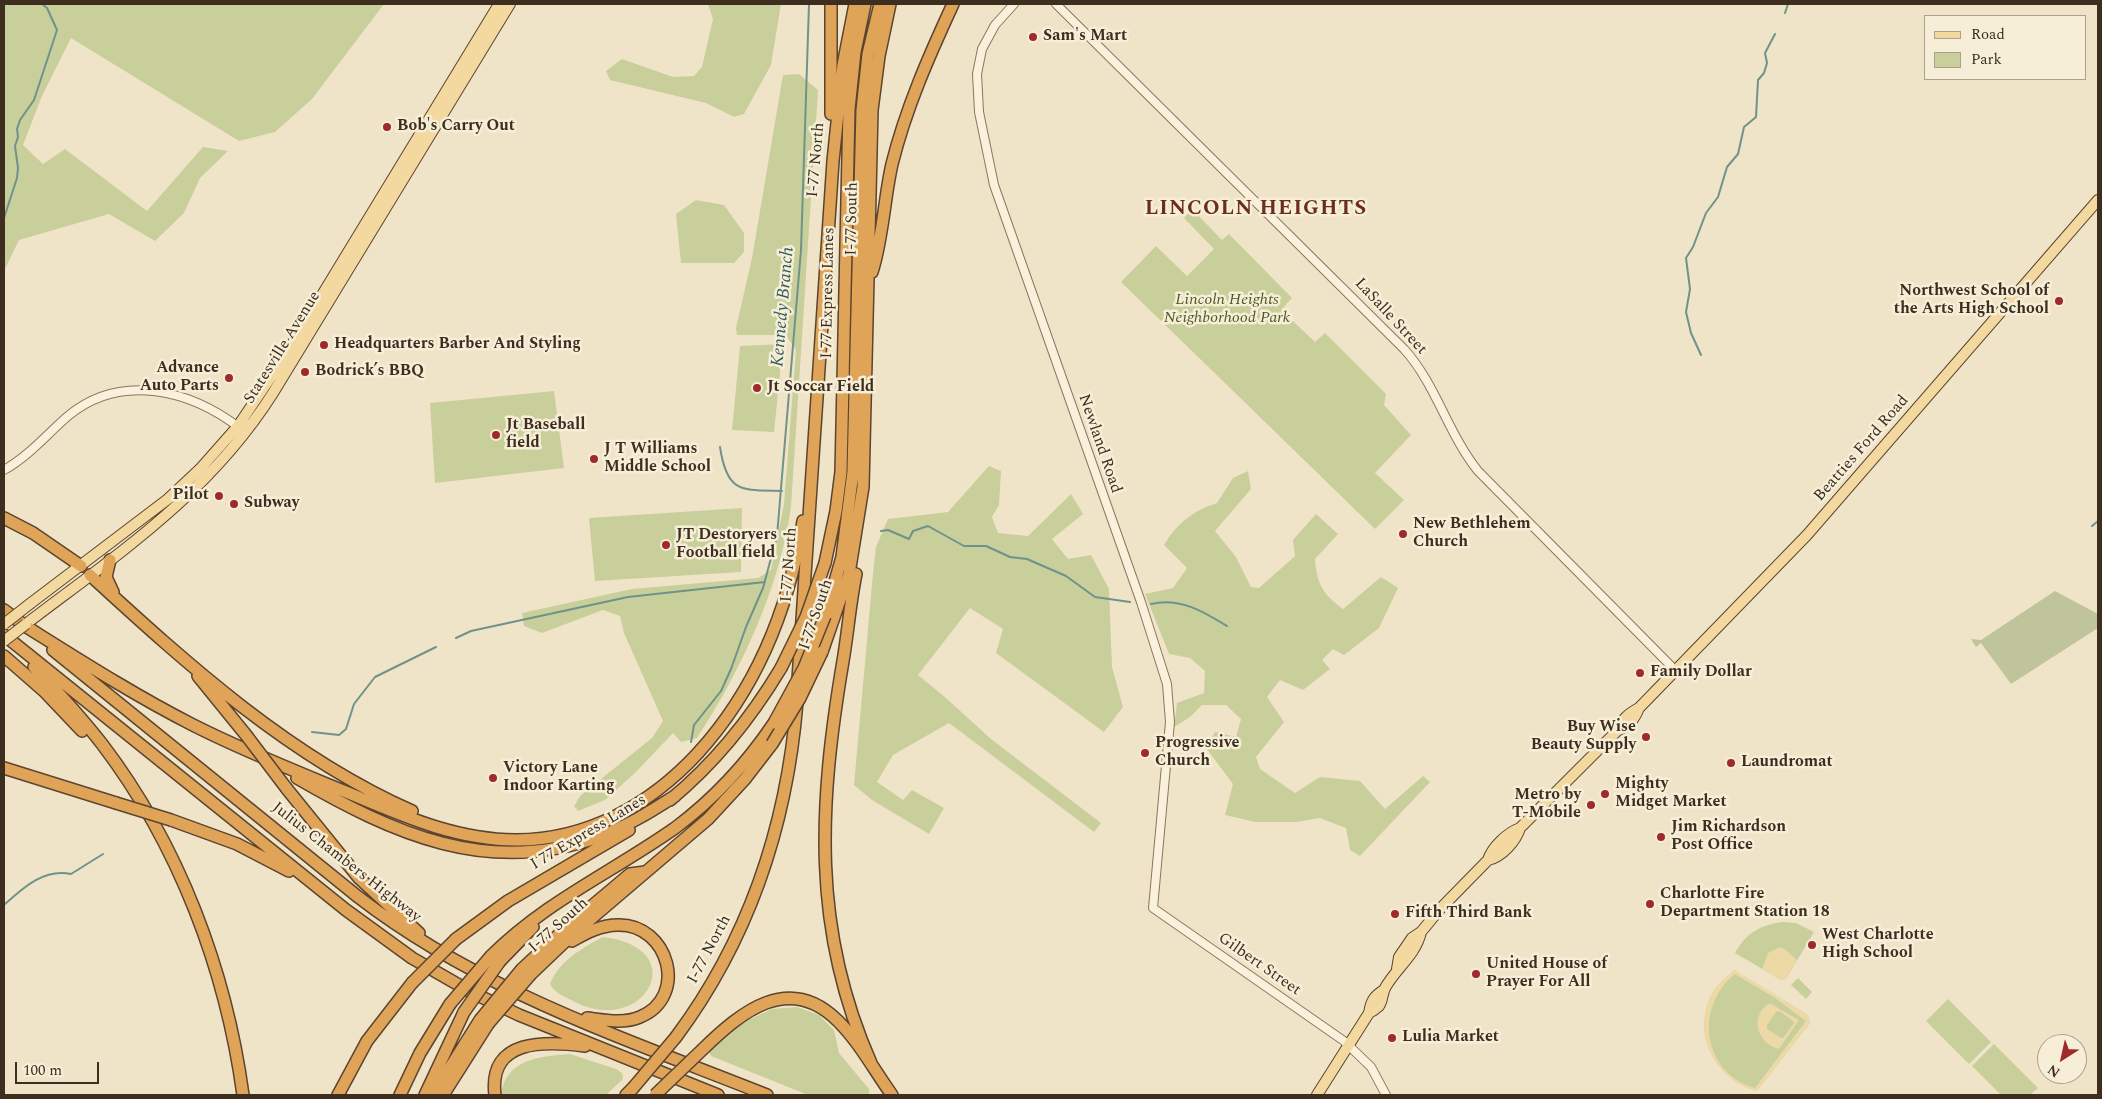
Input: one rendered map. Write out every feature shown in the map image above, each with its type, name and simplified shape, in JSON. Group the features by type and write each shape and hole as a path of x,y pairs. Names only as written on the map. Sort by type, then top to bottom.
{"highway":[{"path":"831,4 832,161"},
{"name":"I-77 North","path":"630,1092 676,1037 707,991 737,938 761,880 779,821 791,759 808,562 811,475 832,161 843,65 855,4"},
{"name":"I 77 Express Lanes","path":"338,1095 367,1041 412,983 456,939 495,909 620,836 675,796 706,767 734,736 759,703 781,668 806,617 825,563 836,511 841,472 848,130 853,66 866,4"},
{"name":"I 77 Express Lanes","path":"400,1095 425,1043 450,1004 538,915 658,839 698,809 737,772 774,722 804,668 825,616 842,556 852,491 862,110 868,54 880,4"},
{"name":"I-77 South","path":"527,972 676,848 713,814 745,779 772,744 797,704 822,652 840,604 855,546 863,487 873,104 878,56 890,4"},
{"path":"867,288 876,262 886,191 900,136 921,75 953,4"},
{"path":"22,624 160,708 257,755 415,820 454,832 491,839 522,840 552,837 606,821 626,812 656,792 705,745 729,715 750,682 778,624 795,568 811,475"},
{"path":"4,518 33,534 81,566"},
{"path":"855,546 858,567 847,623 828,768 824,861 831,931 839,974 851,1015 871,1063"},
{"path":"110,560 106,577 115,596"},
{"path":"90,575 171,647 262,722 328,767 410,810 491,839"},
{"name":"Julius Chambers Highway","path":"4,610 357,896 396,925 443,954 503,986 767,1095"},
{"path":"4,637 70,705 102,743 136,794 156,830 184,885 214,962 231,1028 243,1095"},
{"path":"4,637 393,946 452,982 519,1015 718,1095"},
{"path":"171,647 246,735 359,878 443,954"},
{"path":"4,656 44,691 78,726 111,767 156,830"},
{"path":"257,755 326,794 395,828 439,844 474,851 525,852 577,844 632,822 675,796"},
{"path":"4,768 171,820 237,844 312,883"},
{"path":"433,1095 484,1022 560,932 630,874 645,872"},
{"path":"555,950 593,930 626,925 652,937 666,957 669,975 667,987 658,1004 646,1015 624,1020 576,1017"},
{"path":"425,1095 464,1012 495,959"},
{"path":"655,1095 703,1049 746,1012 765,1002 790,998 815,1005 832,1016 871,1063 892,1095"},
{"path":"443,1095 484,1022"},
{"path":"495,1095 496,1078 500,1066 507,1057 522,1047 549,1042 602,1048"}],"main road":[{"name":"Statesville Avenue","path":"4,624 179,489 242,429 499,4"},
{"name":"Statesville Avenue","path":"4,637 43,611 165,518 198,488 242,429 273,393 510,4"},
{"name":"Beatties Ford Road","path":"1317,1095 1370,1013 1377,1008 1382,1000 1384,990 1397,969 1406,962 1418,943 1421,932 1440,908 1488,860 1496,858 1517,837 1520,828 1617,731 1623,718 1639,708 1807,535 2098,200"},
{"path":"81,566 90,575"}],"street":[{"name":"Newland Road","path":"1014,4 995,26 982,50 977,74 979,112 994,185 1141,602 1167,684 1169,730 1153,908"},
{"name":"LaSalle Street","path":"1056,4 1404,349 1420,370 1456,440 1478,471 1676,671"},
{"path":"4,470 25,456 77,410 96,398 117,391 147,389 166,393 195,403 242,429"},
{"name":"Gilbert Street","path":"1153,908 1349,1045 1371,1067 1386,1095"}],"green space":[{"path":"4,4 384,4 312,99 275,132 239,141 71,38 42,96 23,145 43,164 65,149 147,211 203,147 228,151 200,178 184,213 155,241 109,214 19,240 4,271"},
{"path":"708,4 781,4 771,65 744,114 734,117 706,103 610,80 606,71 622,59 673,77 694,76 702,67 713,19"},
{"path":"799,74 818,90 791,507 778,567 768,598 743,657 729,685 697,738 681,742 673,733 636,772 605,800 578,811 574,806 581,795 652,738 663,721 624,633 620,616 603,610 542,633 524,626 522,613 632,589 758,578 771,570 784,504 796,350 786,335 737,335 736,328 752,258 783,75"},
{"path":"696,200 724,205 744,233 744,252 734,263 681,263 676,214"},
{"name":"Lincoln Heights Neighborhood Park","path":"1192,209 1222,240 1229,234 1292,298 1281,310 1315,342 1325,333 1386,394 1384,405 1411,435 1375,473 1404,500 1375,529 1121,282 1156,246 1187,276 1214,249 1184,218"},
{"name":"Jt Soccar Field","path":"783,344 774,432 732,430 740,346"},
{"name":"Jt Baseball field","path":"554,391 564,468 435,483 430,403"},
{"path":"989,466 1001,471 999,505 992,517 998,533 1028,536 1071,494 1083,514 1052,539 1068,559 1091,555 1109,589 1112,667 1123,707 1104,732 996,653 1003,629 970,608 918,675 991,739 1101,823 1094,832 949,723 893,755 877,782 903,800 912,790 944,808 929,834 872,800 854,785 876,547 888,519 948,512"},
{"path":"1248,471 1251,489 1215,531 1236,557 1251,587 1259,588 1295,556 1293,540 1316,514 1338,534 1315,559 1319,582 1330,599 1343,609 1381,577 1398,588 1379,628 1344,655 1333,649 1322,660 1330,669 1303,690 1280,680 1267,697 1284,722 1256,757 1260,769 1295,793 1320,777 1360,781 1385,809 1423,776 1430,782 1360,856 1350,850 1346,828 1320,818 1297,822 1255,822 1225,815 1233,784 1206,748 1215,732 1236,737 1241,719 1226,705 1202,705 1190,717 1174,727 1177,703 1204,693 1205,671 1190,658 1169,654 1145,594 1173,588 1187,568 1164,545 1174,531 1193,514 1217,503 1233,478"},
{"name":"JT Destoryers Football field","path":"742,508 741,572 595,581 589,518"},
{"path":"2055,591 2098,614 2098,628 2011,684 1981,643 1976,647 1971,639 1981,640"},
{"path":"1783,922 1796,923 1814,932 1786,979 1781,980 1735,953 1744,940 1754,931 1767,925"},
{"path":"603,937 631,944 647,957 653,972 649,987 639,1000 622,1008 600,1010 575,1002 558,993 550,984 559,968 565,962"},
{"path":"1734,970 1808,1015 1810,1023 1757,1091 1729,1077 1711,1052 1706,1038 1704,1023 1707,1007 1713,992"},
{"path":"1798,978 1812,992 1806,999 1791,985"},
{"path":"1948,999 1991,1042 1969,1064 1926,1021"},
{"path":"797,1007 819,1015 834,1030 839,1053 869,1089 869,1095 808,1095 711,1056 709,1052 744,1022 772,1009"},
{"path":"1994,1044 2038,1088 2030,1095 2001,1095 1972,1066"},
{"path":"570,1054 616,1069 622,1073 623,1079 606,1095 501,1095 509,1074 517,1067 536,1058"}],"sand":[{"path":"1780,947 1797,960 1786,979 1781,980 1762,969 1768,953"},
{"path":"1734,970 1808,1015 1810,1023 1757,1091 1729,1077 1711,1052 1706,1038 1704,1023 1707,1007 1713,992","holes":["1735,974 1775,998 1806,1021 1755,1088 1737,1080 1724,1068 1715,1054 1710,1038 1709,1021 1713,1004 1722,988"]},
{"path":"1768,1004 1771,1004 1799,1020 1779,1049 1766,1042 1758,1030 1759,1016","holes":["1779,1011 1794,1023 1784,1037 1781,1038 1767,1029 1767,1025 1776,1012"]}],"waterway":[{"path":"4,218 17,178 18,168 15,146 18,137 17,129 20,120 34,100 57,30 47,8 42,4"},
{"name":"Kennedy Branch","path":"691,742 694,725 721,691 731,669 763,588 777,536 801,250 809,4"},
{"path":"1785,13 1788,4"},
{"path":"1701,355 1691,333 1686,312 1690,289 1686,258 1693,247 1706,213 1718,197 1727,167 1738,154 1744,127 1756,117 1758,80 1764,73 1767,63 1765,53 1775,34"},
{"path":"720,447 727,474 739,486 747,489 782,491"},
{"path":"2092,526 2098,521"},
{"path":"881,531 888,530 909,539 913,531 928,526 964,546 986,546 1010,557 1027,559 1066,576 1095,597 1130,602"},
{"path":"456,638 471,631 628,597 765,582"},
{"path":"1151,604 1162,602 1182,604 1200,611 1227,626"},
{"path":"312,732 339,735 346,729 354,704 375,677 436,647"},
{"path":"4,905 34,881 52,874 71,874 103,854"}],"place":[{"name":"Sam's Mart","path":"1033,37"},
{"name":"Bob's Carry Out","path":"387,127"},
{"name":"Northwest School of the Arts High School","path":"2059,301"},
{"name":"Headquarters Barber And Styling","path":"324,345"},
{"name":"Bodrick’s BBQ","path":"305,372"},
{"name":"Advance Auto Parts","path":"229,378"},
{"name":"Jt Soccar Field","path":"757,388"},
{"name":"Jt Baseball field","path":"496,435"},
{"name":"J T Williams Middle School","path":"594,459"},
{"name":"Pilot","path":"219,496"},
{"name":"Subway","path":"234,504"},
{"name":"New Bethlehem Church","path":"1403,534"},
{"name":"JT Destoryers Football field","path":"666,545"},
{"name":"Family Dollar","path":"1640,673"},
{"name":"Buy Wise Beauty Supply","path":"1646,737"},
{"name":"Progressive Church","path":"1145,753"},
{"name":"Laundromat","path":"1731,763"},
{"name":"Victory Lane Indoor Karting","path":"493,778"},
{"name":"Mighty Midget Market","path":"1605,794"},
{"name":"Metro by T-Mobile","path":"1591,805"},
{"name":"Jim Richardson Post Office","path":"1661,837"},
{"name":"Charlotte Fire Department Station 18","path":"1650,904"},
{"name":"Fifth Third Bank","path":"1395,914"},
{"name":"West Charlotte High School","path":"1812,945"},
{"name":"United House of Prayer For All","path":"1476,974"},
{"name":"Lulia Market","path":"1392,1038"}],"district":[{"name":"LINCOLN HEIGHTS","path":"1256,210"}]}
